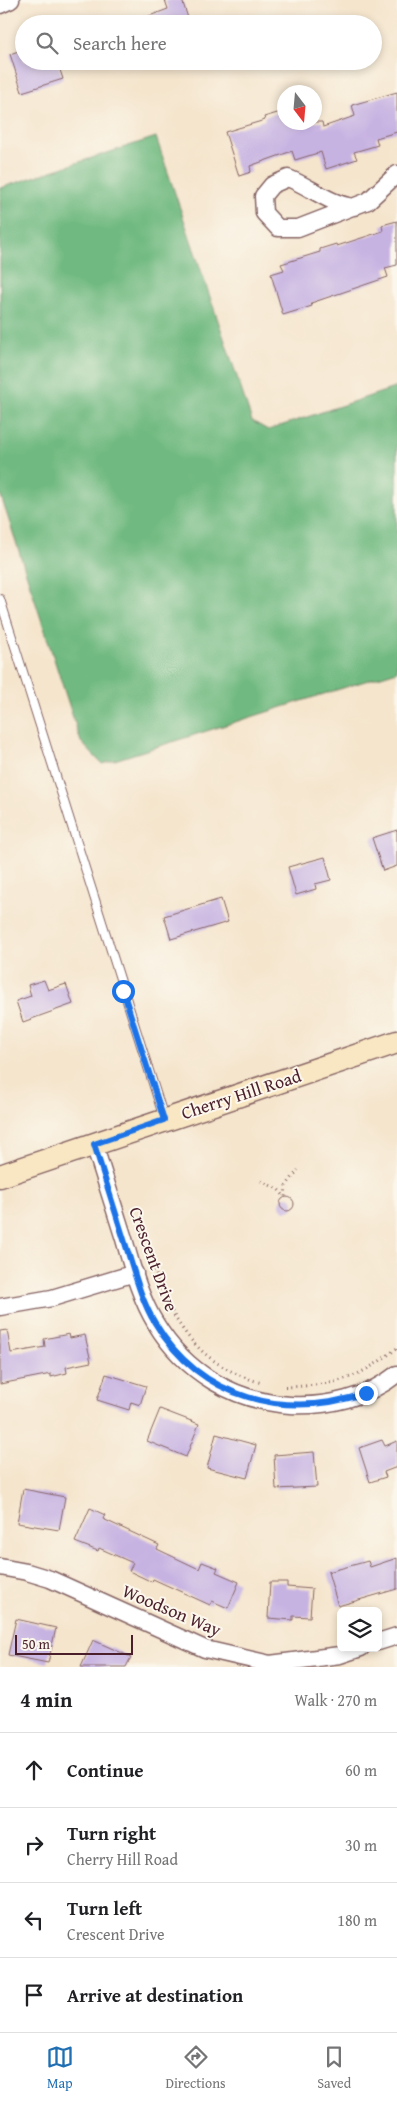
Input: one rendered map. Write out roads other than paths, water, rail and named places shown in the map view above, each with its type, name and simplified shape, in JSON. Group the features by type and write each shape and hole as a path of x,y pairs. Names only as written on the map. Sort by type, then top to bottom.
{"main road":[{"name":"Cherry Hill Road","path":"0,1176 397,1042"}],"street":[{"path":"0,6 11,0"},
{"path":"354,207 329,200 288,178 272,185 263,196 264,213 278,228 298,228 354,207 368,201 397,174"},
{"name":"Crescent Drive","path":"94,1144 134,1273 152,1317 172,1348 199,1373 232,1392 250,1398 280,1404 316,1405 366,1393 397,1374"},
{"path":"0,1307 52,1298 134,1273"},
{"name":"Woodson Way","path":"0,1567 50,1579 206,1649 270,1666 349,1652"},
{"path":"382,1641 397,1636"}],"lane":[{"path":"0,599 164,1120"}]}
